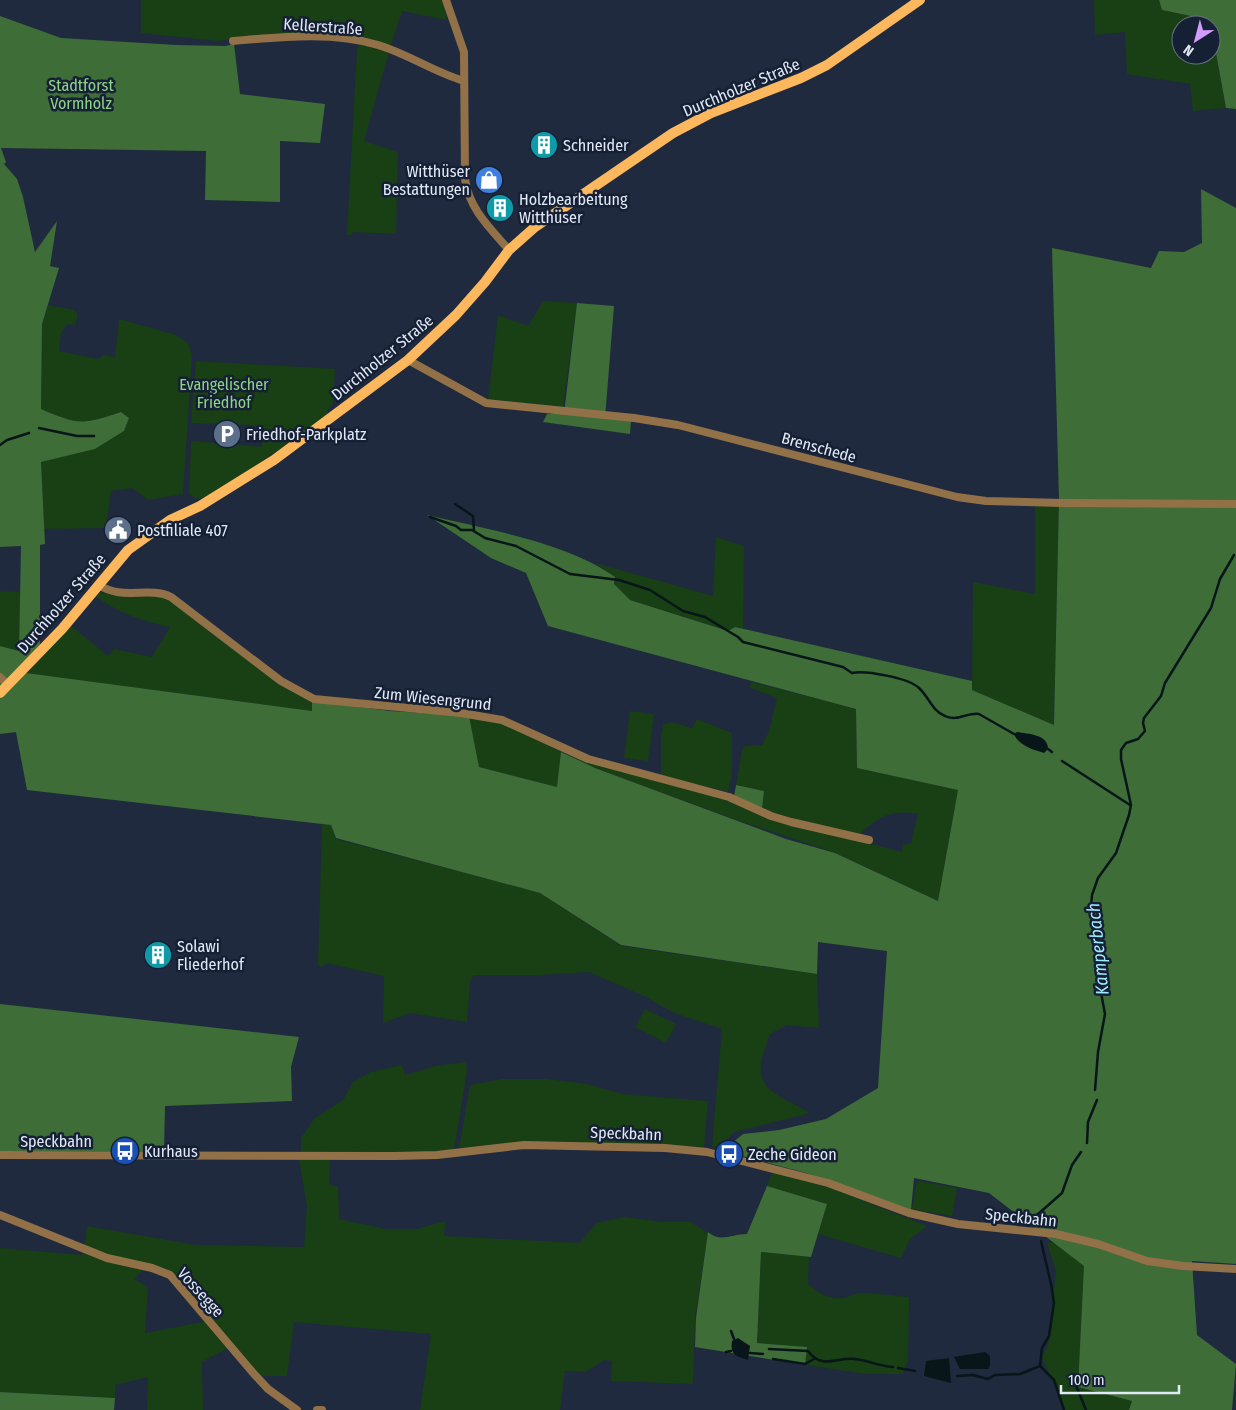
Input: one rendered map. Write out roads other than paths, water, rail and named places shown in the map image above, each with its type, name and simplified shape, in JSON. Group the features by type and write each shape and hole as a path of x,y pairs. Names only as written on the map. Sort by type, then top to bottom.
{"main road":[{"name":"Durchholzer Straße","path":"0,693 4,681 62,628 122,556 141,539 170,520 200,506 274,460 408,360 456,315 485,282 509,250 535,227 674,133 711,113 802,78 827,66 920,0"}],"street":[{"path":"446,0 464,52 465,179 467,195 485,223 509,250"},
{"name":"Kellerstraße","path":"233,41 282,36 357,40 379,45 464,81"},
{"name":"Brenschede","path":"408,360 486,403 634,418 678,425 957,496 986,501 1236,504"},
{"name":"Zum Wiesengrund","path":"99,585 108,591 158,593 171,597 281,681 314,699 462,713 502,720 588,759 729,796 771,816 791,822 869,840"},
{"name":"Speckbahn","path":"0,1155 395,1156 437,1155 524,1145 664,1148 719,1154 828,1182 908,1213 950,1222 1056,1234 1098,1244 1147,1261 1183,1266 1236,1269"},
{"name":"Vossegge","path":"0,1215 107,1258 170,1275 268,1389 297,1410"},
{"path":"317,1410 322,1410"}],"waterway":[{"path":"39,428 77,436 94,436"},
{"path":"0,445 7,440 29,433"},
{"path":"455,504 473,516 474,530"},
{"path":"430,517 456,526 461,530 472,530 485,538 516,546 570,574 619,580 650,590 683,611 705,617 743,642 843,667 852,673 876,674 906,681 919,688 937,711 949,718 979,714 1014,734"},
{"name":"Kamperbach","path":"1095,1090 1098,1052 1105,1014 1099,982 1091,906 1092,895 1098,878 1116,853 1131,805 1121,759 1121,750 1126,743 1138,739 1145,731 1144,718 1161,696 1165,683 1211,608 1220,579 1234,555"},
{"path":"1048,749 1052,752"},
{"path":"1062,761 1130,805"},
{"name":"Kamperbach","path":"1087,1143 1088,1122 1097,1100"},
{"name":"Kamperbach","path":"1037,1219 1037,1215 1062,1193 1072,1165 1081,1152"},
{"name":"Kamperbach","path":"1041,1241 1054,1303 1049,1336 1042,1348 1040,1366 1054,1380 1064,1410"},
{"path":"731,1331 734,1339"},
{"path":"769,1349 808,1351 813,1357 824,1361 855,1359 893,1367"},
{"path":"726,1352 731,1351"},
{"path":"750,1353 763,1354"},
{"path":"773,1359 805,1364 814,1359"},
{"path":"957,1376 973,1375 988,1379 995,1375 1020,1374 1040,1366"},
{"path":"898,1368 915,1371"},
{"path":"1075,1383 1086,1410"}],"place":[{"name":"Schneider","path":"544,145"},
{"name":"Witthüser Bestattungen","path":"489,180"},
{"name":"Holzbearbeitung Witthüser","path":"500,208"},
{"name":"Friedhof-Parkplatz","path":"227,434"},
{"name":"Postfiliale 407","path":"118,530"},
{"name":"Solawi Fliederhof","path":"158,955"},
{"name":"Kurhaus","path":"125,1151"},
{"name":"Zeche Gideon","path":"729,1154"}],"park label":[{"name":"Stadtforst Vormholz","path":"81,94"},
{"name":"Evangelischer Friedhof","path":"224,393"}]}
